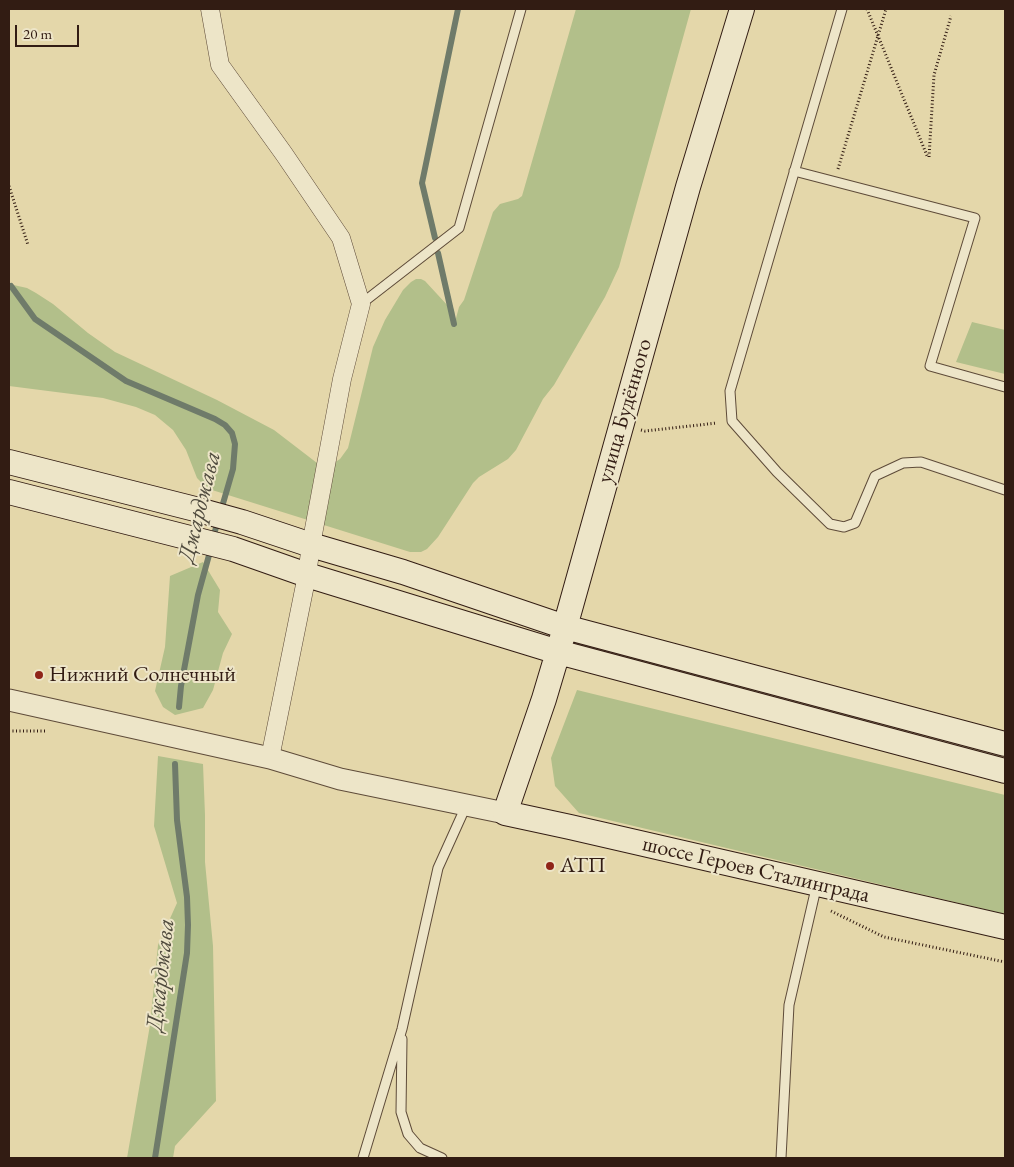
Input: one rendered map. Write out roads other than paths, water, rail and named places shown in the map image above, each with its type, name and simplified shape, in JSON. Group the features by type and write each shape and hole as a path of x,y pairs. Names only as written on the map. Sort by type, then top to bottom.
{"main road":[{"name":"улица Будённого","path":"506,813 558,652 688,187 742,9"},
{"path":"9,462 242,522 310,545 403,572 565,627 1005,744"},
{"path":"9,492 233,549 307,575 558,652 1005,771"},
{"name":"шоссе Героев Сталинграда","path":"506,813 814,893 1005,928"}],"street":[{"path":"210,9 220,65 341,238 361,304 342,379 310,545 307,575 270,758"},
{"path":"9,700 270,758 340,778 506,813"}],"lane":[{"path":"361,304 459,228 521,9"},
{"path":"842,9 730,391 732,421 776,472 830,524 844,527 855,522 874,476 903,463 921,462 1005,490"},
{"path":"794,171 975,218 930,366 1005,387"},
{"path":"363,1158 402,1029 438,868 466,806"},
{"path":"781,1158 789,1005 814,893"},
{"path":"402,1029 401,1112 408,1134 420,1148 442,1158"}],"waterway":[{"path":"435,238 422,183 458,9"},
{"path":"438,253 454,324"},
{"name":"Джарджава","path":"11,286 35,319 126,381 215,419 225,425 232,433 235,444 233,469 213,538"},
{"name":"Джарджава","path":"179,707 181,686 198,595 211,548"},
{"name":"Джарджава","path":"155,1158 187,953 187,897 177,820 175,764"}],"place":[{"name":"Нижний Солнечный","path":"39,675"},
{"name":"АТП","path":"550,866"}]}
